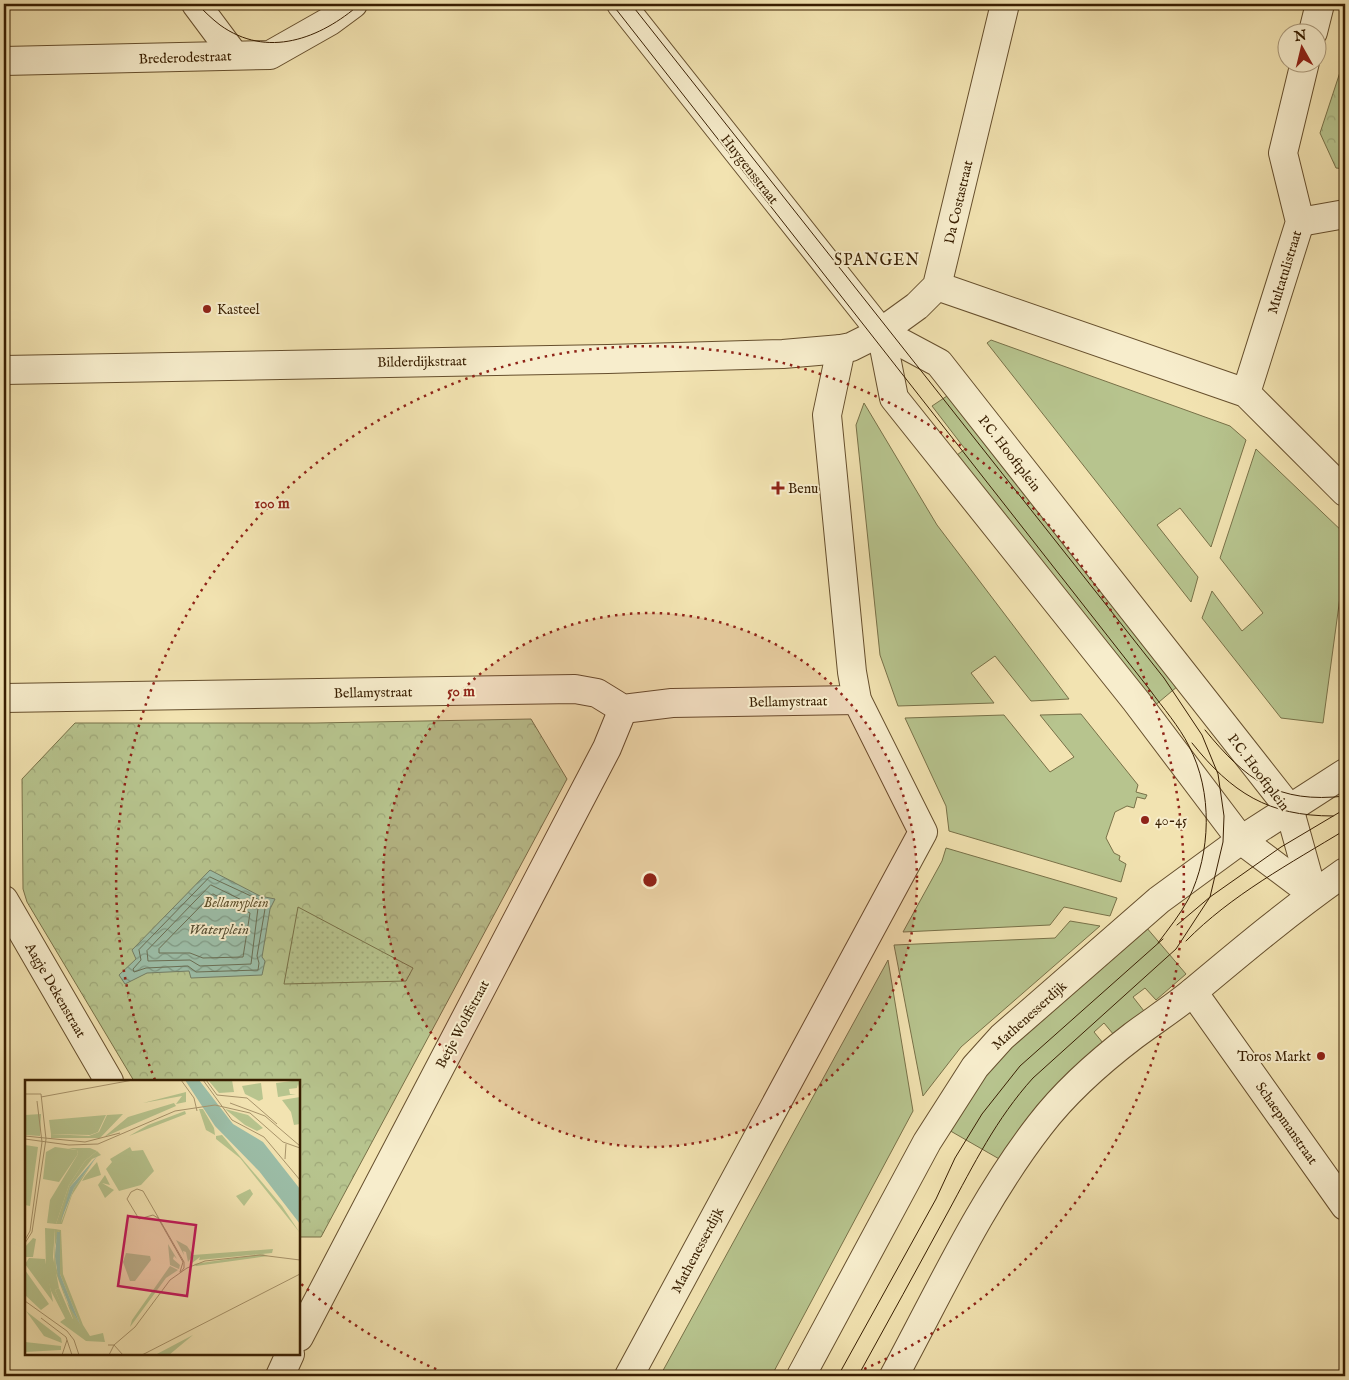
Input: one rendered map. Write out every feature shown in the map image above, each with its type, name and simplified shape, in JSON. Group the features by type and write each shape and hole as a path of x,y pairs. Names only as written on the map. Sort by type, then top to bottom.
{"street":[{"path":"196,4 234,55"},
{"name":"Brederodestraat","path":"4,61 270,54 322,26 353,4"},
{"name":"Huygensstraat","path":"621,4 881,332"},
{"name":"Da Costastraat","path":"937,286 1005,4"},
{"path":"1316,22 1320,4"},
{"name":"Multatulistraat","path":"1246,393 1300,222 1283,153 1303,72"},
{"path":"1300,222 1345,214"},
{"path":"857,700 852,672 828,415 841,349 851,347 881,332 917,306 937,286 1246,393 1345,492"},
{"path":"881,332 894,398 1136,701 1241,840 1313,894"},
{"name":"P.C. Hooftplein","path":"881,332 939,362 1288,808 1313,894"},
{"name":"Bilderdijkstraat","path":"4,370 608,359 783,354 841,349"},
{"name":"Bellamystraat","path":"4,698 574,688 598,693 623,709 672,703 857,700"},
{"name":"Mathenesserdijk","path":"628,1376 923,832 857,700"},
{"name":"Betje Wolffstraat","path":"301,1328 602,757 623,709"},
{"name":"Mathenesserdijk","path":"801,1376 927,1142 975,1067 1002,1037 1159,900 1241,840 1345,772"},
{"path":"894,1376 985,1207 1041,1124 1070,1092 1110,1054 1193,992 1222,965 1313,894 1345,872"},
{"name":"Aagje Dekenstraat","path":"4,900 108,1080"},
{"name":"Schaepmanstraat","path":"1193,992 1345,1206"},
{"path":"280,1376 290,1355"}],"green space":[{"path":"1345,57 1345,169 1336,168 1320,133"},
{"path":"991,340 1230,426 1246,440 1211,547 1180,508 1157,525 1198,577 1191,602 987,343"},
{"path":"950,394 1178,686 1153,707 957,455 965,449 932,406"},
{"path":"864,403 937,525 1069,699 1031,701 995,656 971,673 994,703 898,706 880,655 856,425"},
{"path":"1256,449 1345,534 1345,560 1323,723 1281,718 1202,618 1212,591 1242,631 1263,613 1220,558"},
{"path":"1081,714 1138,785 1136,792 1147,795 1145,799 1137,797 1134,808 1127,806 1115,812 1106,838 1114,853 1120,856 1119,860 1126,864 1121,882 949,831 946,806 905,718 1004,715 1050,772 1074,757 1040,715"},
{"name":"Bellamyplein","path":"531,719 567,779 321,1237 300,1237 300,1080 133,1080 27,902 23,889 22,779 75,723 316,723"},
{"path":"946,848 1117,898 1110,916 1064,907 1050,925 903,932 942,861"},
{"path":"298,907 413,968 406,981 284,984"},
{"path":"1070,921 1100,926 961,1047 923,1096 894,945 1055,938"},
{"path":"1146,927 1186,974 1156,1000 1145,988 1133,997 1144,1011 1114,1035 1104,1023 1094,1032 1103,1043 1001,1160 947,1129 969,1093 1023,1034"},
{"path":"888,960 913,1111 772,1375 660,1376"}],"water":[{"name":"Waterplein","path":"210,870 260,896 275,899 270,909 262,957 265,961 262,975 191,978 189,971 147,973 125,984 119,975 136,959 132,950"}],"tram line":[{"path":"197,4 220,25 238,35 256,41 274,43 311,35 328,27 360,4"},
{"path":"612,4 1150,690 1185,739 1197,764 1202,783 1205,802 1205,842 1202,862 1189,898 1158,943"},
{"path":"631,4 1164,678 1202,735 1218,774 1224,816 1223,842 1210,897 1176,949 1033,1078 1008,1109 977,1159 858,1376"},
{"path":"1205,730 1235,763 1265,785 1282,792 1300,796 1321,798 1345,796"},
{"path":"1192,743 1222,776 1253,798 1289,812 1333,816"},
{"path":"1177,925 1210,897 1281,847 1345,809"},
{"path":"1186,941 1242,894 1345,830"},
{"path":"838,1376 936,1199 955,1158 982,1114 1020,1066 1163,939"}],"place":[{"name":"Kasteel","path":"207,309"},
{"name":"Benu","path":"778,488"},
{"name":"40-45","path":"1145,820"},
{"name":"Toros Markt","path":"1321,1056"}],"district":[{"name":"SPANGEN","path":"877,259"}]}
